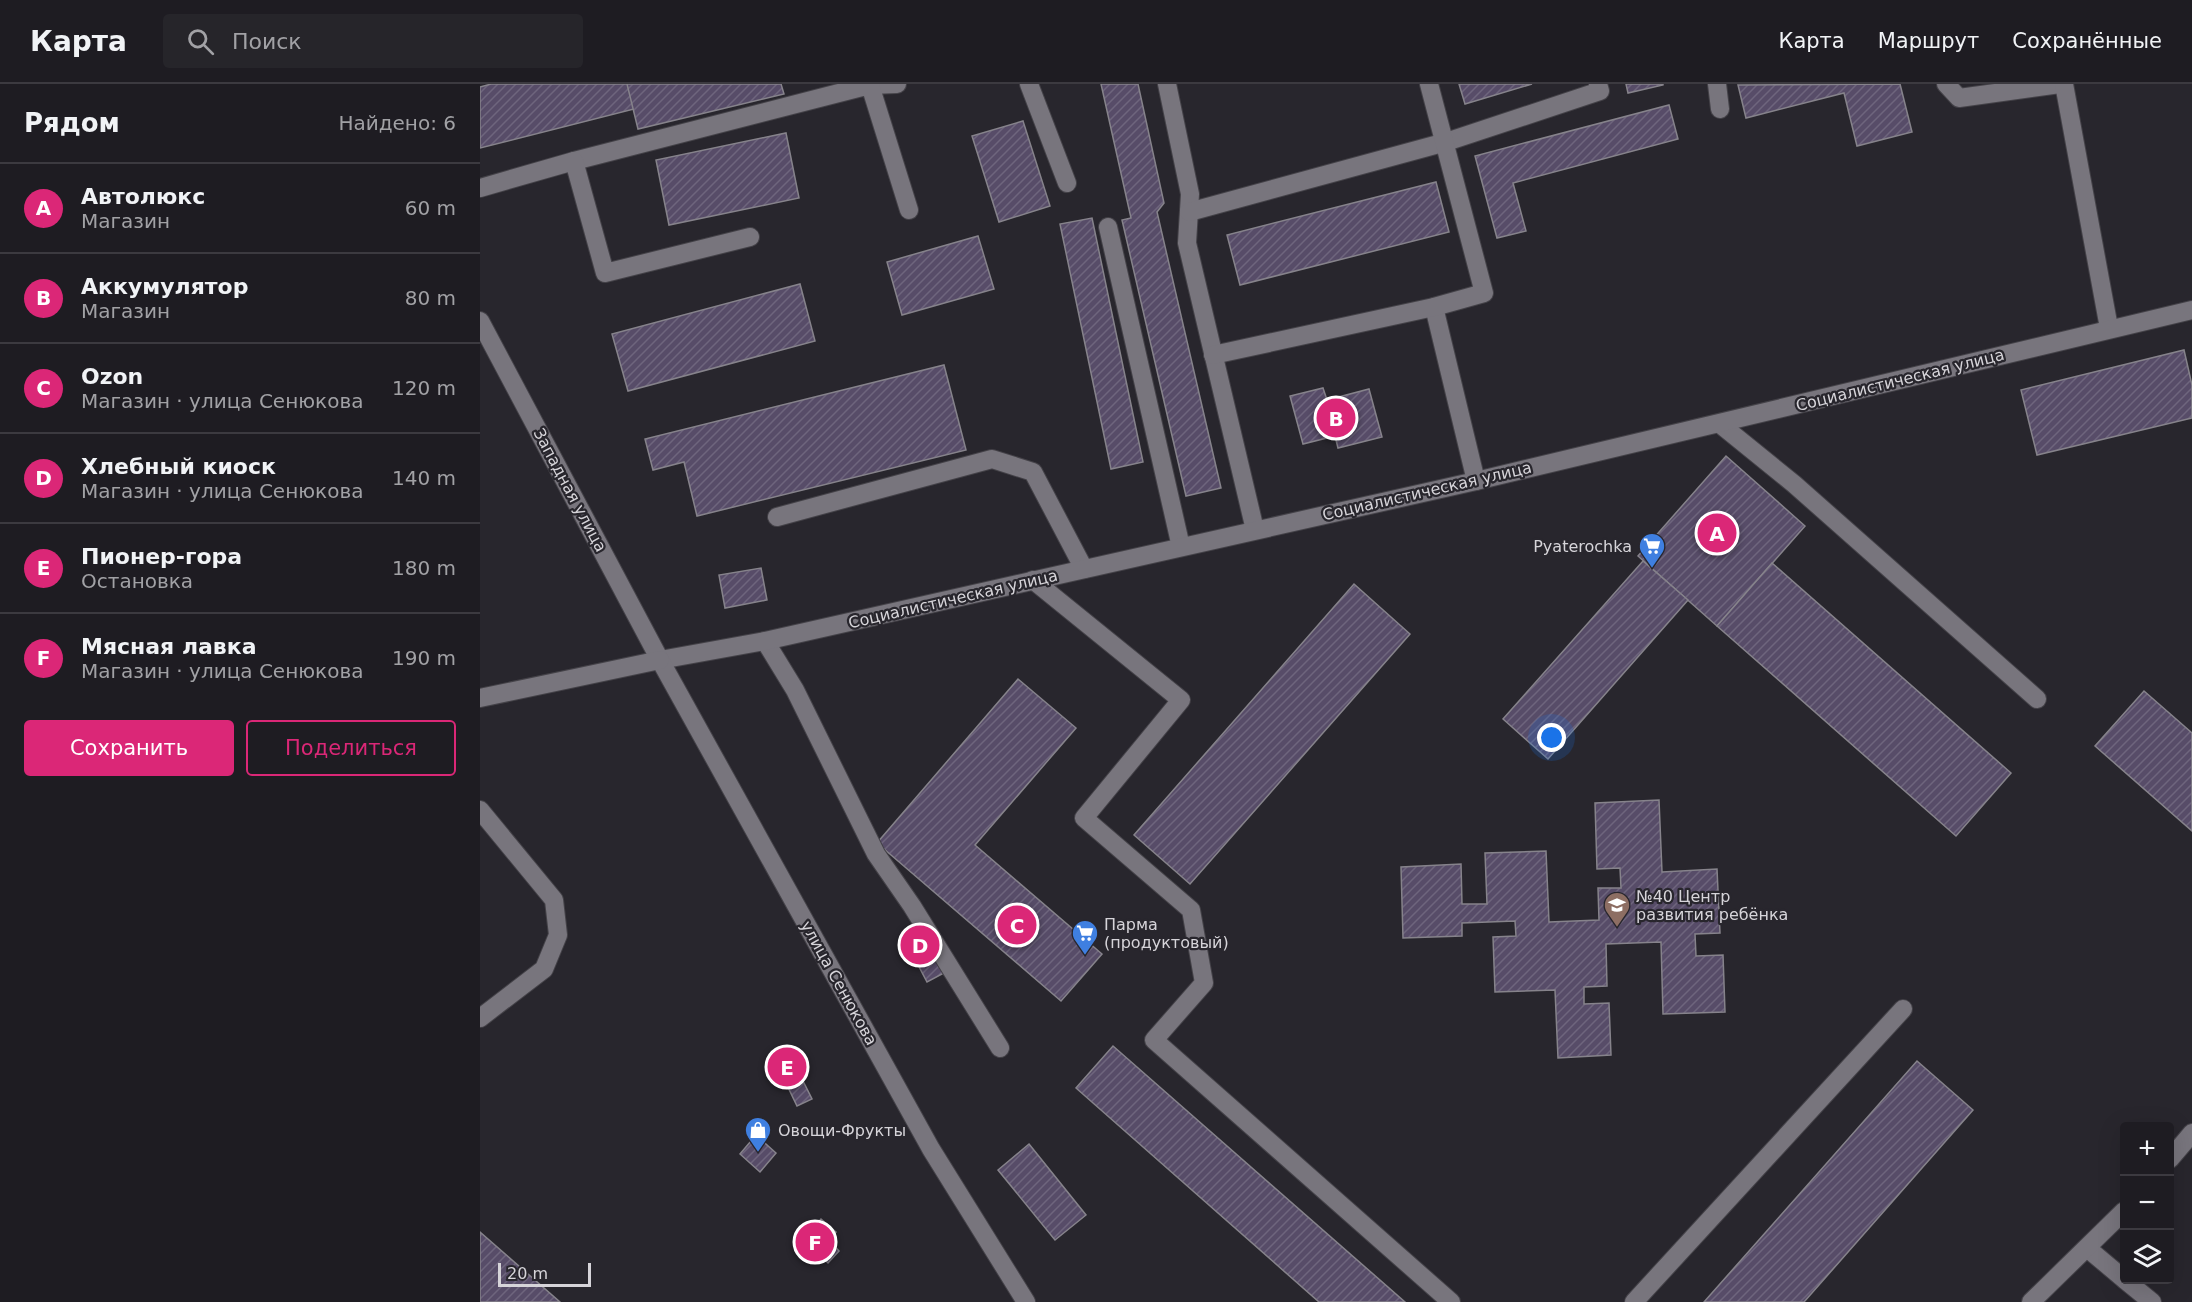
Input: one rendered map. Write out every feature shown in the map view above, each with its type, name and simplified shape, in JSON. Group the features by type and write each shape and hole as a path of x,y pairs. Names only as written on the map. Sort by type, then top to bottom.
{"street":[{"path":"480,188 574,161 870,86 897,84"},
{"path":"1029,84 1067,183"},
{"path":"1167,84 1190,194 1186,243 1255,530"},
{"path":"1213,355 1434,307 1484,292 1429,84"},
{"path":"1189,212 1446,142 1600,91 1599,84"},
{"path":"1717,84 1720,109"},
{"path":"1946,84 1959,98 2060,84"},
{"path":"2064,84 2109,328"},
{"path":"870,86 909,210"},
{"path":"574,161 605,273 750,237"},
{"path":"1108,228 1181,547"},
{"path":"1434,307 1476,481"},
{"name":"Социалистическая улица","path":"480,698 660,660 765,641 1476,481 1720,424 2109,328 2190,314"},
{"name":"Западная улица","path":"480,321 660,660"},
{"path":"1720,424 1794,484 2037,699"},
{"path":"777,517 992,459 1033,472 1084,569"},
{"path":"1034,580 1181,700 1084,818 1191,910 1204,983 1154,1040 1450,1302"},
{"path":"765,641 795,690 876,854 912,906 1000,1048"},
{"name":"улица Сенюкова","path":"660,660 951,1186 1026,1302"},
{"path":"480,810 554,900 558,935 544,969 480,1018"},
{"path":"1634,1302 1903,1009"},
{"path":"2174,1153 2192,1133"},
{"path":"2031,1302 2120,1215"},
{"path":"2087,1248 2120,1275"},
{"path":"2131,1284 2152,1302"}],"building":[{"path":"491,84 628,84 634,109 480,148 480,87"},
{"path":"627,84 781,84 784,94 638,129"},
{"path":"1101,84 1138,84 1164,203 1157,212 1221,488 1186,496 1122,220 1131,218"},
{"path":"1459,84 1532,84 1465,104"},
{"path":"1626,84 1663,84 1663,85 1628,93"},
{"path":"1900,84 1912,132 1857,146 1844,93 1746,118 1738,85"},
{"path":"1669,105 1678,139 1513,183 1526,231 1497,238 1475,156"},
{"path":"1023,121 1050,206 999,222 972,136"},
{"path":"786,133 799,198 669,225 656,160"},
{"path":"1436,182 1449,232 1240,285 1227,235"},
{"path":"1092,218 1143,462 1111,469 1060,224"},
{"path":"978,236 994,289 902,315 887,262"},
{"path":"800,284 815,341 628,391 612,334"},
{"path":"2184,350 2192,385 2192,418 2037,455 2021,390"},
{"path":"944,365 966,450 697,516 684,462 653,470 645,439"},
{"path":"1323,388 1327,400 1369,389 1382,437 1338,448 1335,436 1303,444 1290,396"},
{"path":"1726,456 1805,526 1717,626 1638,556"},
{"path":"1643,561 1688,600 1548,759 1503,719"},
{"path":"1772,563 2011,773 1956,836 1717,626"},
{"path":"761,568 767,600 725,608 719,575"},
{"path":"1354,584 1410,634 1190,884 1134,835"},
{"path":"1018,679 1076,728 975,845 1102,954 1061,1001 877,843"},
{"path":"2144,691 2192,733 2192,831 2095,746"},
{"name":"№40 Центр развития ребёнка","path":"1659,800 1662,872 1717,869 1720,933 1695,934 1696,956 1723,955 1725,1012 1663,1014 1661,942 1606,944 1607,986 1584,987 1584,1004 1609,1003 1611,1055 1558,1058 1555,990 1495,992 1493,937 1516,936 1515,921 1462,923 1462,936 1403,938 1401,867 1461,864 1462,904 1487,904 1485,853 1546,851 1549,922 1599,920 1598,888 1621,888 1620,868 1597,869 1595,803"},
{"path":"923,931 944,973 927,982 905,940"},
{"path":"1113,1046 1405,1302 1319,1302 1076,1088"},
{"path":"788,1051 812,1099 797,1106 774,1058"},
{"path":"1917,1061 1973,1110 1804,1302 1704,1302"},
{"name":"Овощи-Фрукты","path":"756,1135 776,1153 760,1172 740,1154"},
{"path":"1029,1144 1086,1215 1055,1240 998,1170"},
{"path":"821,1219 836,1232 829,1240 839,1251 828,1263 818,1253 815,1256 800,1243"},
{"path":"480,1232 560,1302 480,1302"}],"place":[{"name":"Аккумулятор","path":"1336,418"},
{"name":"Автолюкс","path":"1717,533"},
{"name":"Pyaterochka","path":"1652,569"},
{"name":"Ozon","path":"1017,925"},
{"name":"№40 Центр развития ребёнка","path":"1617,928"},
{"name":"Хлебный киоск","path":"920,945"},
{"name":"Парма (продуктовый)","path":"1085,956"},
{"name":"Пионер-гора","path":"787,1067"},
{"name":"Овощи-Фрукты","path":"758,1153"},
{"name":"Мясная лавка","path":"815,1242"}]}
